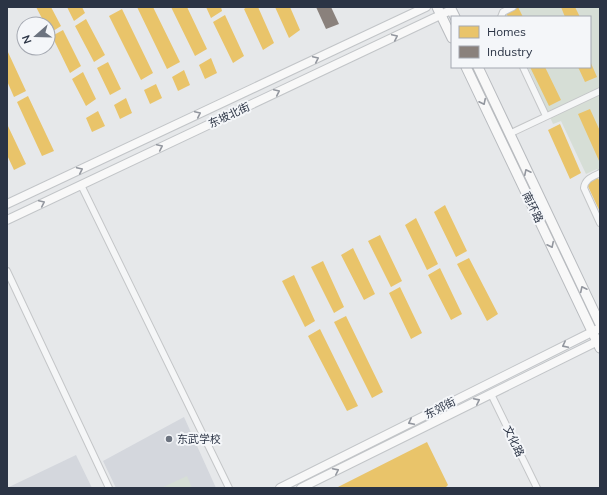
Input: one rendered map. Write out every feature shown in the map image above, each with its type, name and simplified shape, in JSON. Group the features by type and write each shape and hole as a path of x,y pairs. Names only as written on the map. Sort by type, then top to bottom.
{"highway":[{"path":"439,11 451,36"},
{"name":"南环路","path":"466,68 596,330 599,343"},
{"name":"南环路","path":"478,68 600,324"}],"main road":[{"name":"东坡北街","path":"7,204 426,7"},
{"name":"东坡北街","path":"7,220 439,11 452,11"},
{"name":"东郊街","path":"280,488 596,330"},
{"name":"东郊街","path":"301,488 491,394 599,343"}],"street":[{"path":"501,16 503,12 513,7"},
{"path":"523,68 546,116"},
{"path":"509,134 600,91"},
{"path":"600,173 588,179 584,183 584,188 600,223"},
{"path":"81,185 229,488"},
{"path":"7,271 109,488"},
{"name":"文化路","path":"491,394 537,488"}],"shaded area":[{"path":"513,7 600,7 600,175 597,169 586,174 561,121 553,124 528,68 591,68 591,16 505,16 503,12"},
{"name":"东武学校","path":"184,417 216,488 116,488 103,461"},
{"path":"76,455 92,488 9,487"},
{"path":"187,476 192,488 161,488"}],"building: Homes":[{"path":"36,7 51,7 56,16 41,16"},
{"path":"67,7 82,7 85,13 74,21"},
{"path":"137,7 153,7 180,62 167,69"},
{"path":"171,7 187,7 207,49 195,56"},
{"path":"206,7 221,7 222,11 211,18"},
{"path":"247,7 258,7 274,43 263,50 244,9"},
{"path":"275,7 290,7 300,30 289,38"},
{"path":"518,7 522,16 508,16 506,12"},
{"path":"561,7 575,7 580,16 565,16"},
{"path":"122,9 153,73 141,80 109,16"},
{"path":"225,15 244,56 233,63 213,22"},
{"path":"56,16 61,26 56,29"},
{"path":"86,19 105,55 94,62 75,26"},
{"path":"63,30 81,66 70,73 56,44 56,34"},
{"path":"7,50 26,91 14,97 7,81"},
{"path":"211,58 217,73 205,79 199,65"},
{"path":"108,62 121,89 110,95 97,68"},
{"path":"591,63 597,77 585,82 578,68 591,68"},
{"path":"530,68 545,68 561,100 549,106"},
{"path":"184,70 190,85 178,91 172,77"},
{"path":"83,72 96,99 86,106 72,79"},
{"path":"156,84 162,98 150,104 144,90"},
{"path":"28,96 54,151 42,156 17,102"},
{"path":"126,98 132,113 120,119 114,105"},
{"path":"590,109 600,131 600,163 578,114"},
{"path":"98,111 105,126 92,132 86,118"},
{"path":"7,124 26,164 14,170 7,155"},
{"path":"560,124 581,173 570,179 548,130"},
{"path":"597,176 600,182 600,212 586,182"},
{"path":"445,205 467,251 456,257 434,212"},
{"path":"416,218 438,264 427,270 405,225"},
{"path":"380,235 402,281 391,287 368,241"},
{"path":"353,248 375,294 364,300 341,255"},
{"path":"469,258 498,314 487,321 457,264"},
{"path":"323,261 344,307 334,313 311,267"},
{"path":"440,268 462,314 451,320 428,275"},
{"path":"294,275 315,321 305,327 282,281"},
{"path":"400,287 422,333 411,339 389,293"},
{"path":"346,316 383,392 372,398 334,322"},
{"path":"320,329 358,406 347,411 308,336"},
{"path":"427,442 448,485 445,488 336,488"}],"building: Industry":[{"path":"316,7 331,7 339,24 326,29"}],"place":[{"name":"东武学校","path":"169,439"}]}
